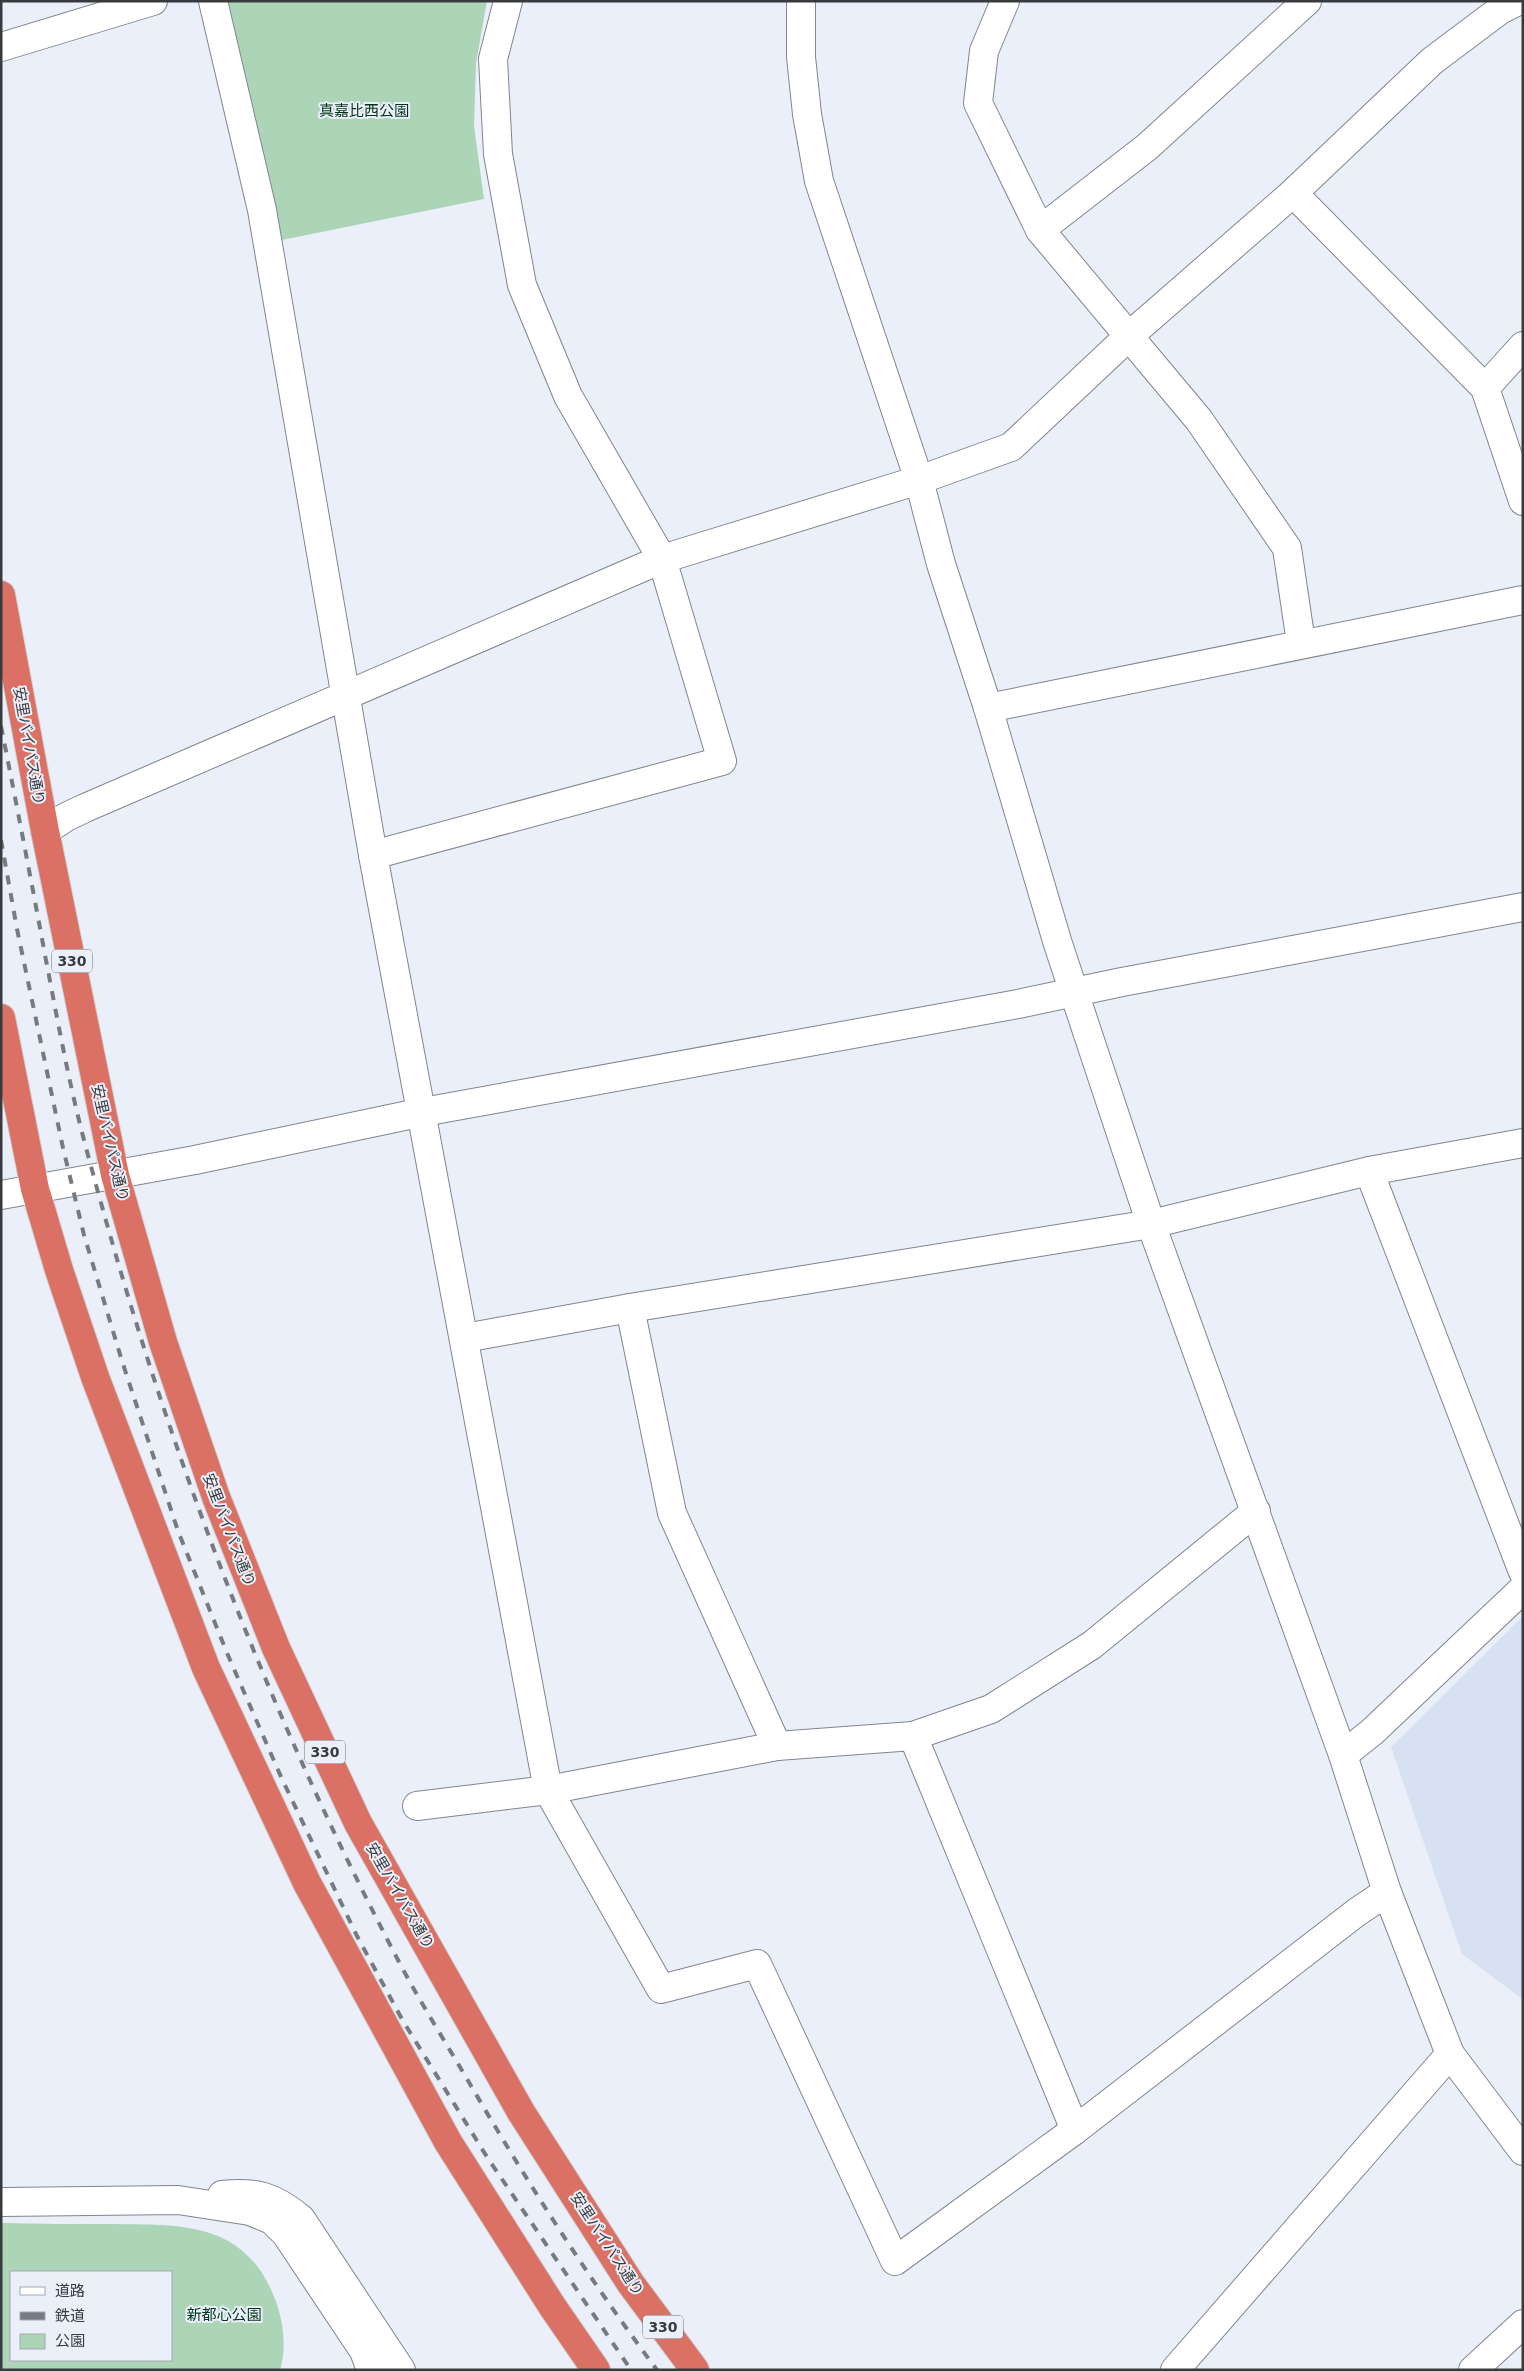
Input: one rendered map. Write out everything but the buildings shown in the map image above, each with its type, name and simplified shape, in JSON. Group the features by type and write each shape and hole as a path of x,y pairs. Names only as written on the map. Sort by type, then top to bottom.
{"highway":[{"name":"安里バイパス通り","path":"1,595 45,831 115,1175 163,1342 216,1497 276,1648 358,1823 521,2112 631,2284 695,2370"},
{"path":"1,1018 35,1189 59,1270 94,1377 206,1668 306,1883 448,2142 552,2306 596,2370"}],"street":[{"path":"1,47 153,1"},
{"path":"213,1 262,210 373,855 423,1112 548,1790 661,1989 756,1964 895,2261 1075,2130 1357,1912 1387,1892"},
{"path":"373,855 722,761 662,560 568,396 522,285 498,154 493,59 508,1"},
{"path":"801,1 800,57 807,114 819,181 919,480 941,564 988,708 1074,993 1152,1224 1343,1755 1387,1892 1450,2054 1523,2151"},
{"path":"1005,1 984,51 978,103 1040,230 1200,420 1287,548 1301,643"},
{"path":"1040,230 1147,147 1307,1"},
{"path":"45,831 66,817 85,808 662,560 919,480 1011,447 1130,336 1293,193 1432,61 1500,10 1518,1"},
{"path":"1293,193 1486,388 1523,501"},
{"path":"1486,388 1523,346"},
{"path":"988,708 1301,643 1523,600"},
{"path":"1,1195 115,1175 423,1112 1074,993 1523,907"},
{"path":"465,1338 630,1308 1152,1224 1369,1171 1523,1143"},
{"path":"1369,1171 1523,1572"},
{"path":"630,1308 672,1513 777,1746"},
{"path":"417,1806 548,1790 777,1746 913,1736 991,1709 1092,1645 1256,1511"},
{"path":"1343,1755 1372,1732 1523,1589"},
{"path":"913,1736 1075,2130"},
{"path":"1176,2370 1450,2054"},
{"path":"1,2202 178,2200 234,2193 261,2194 284,2204 301,2219 401,2370"},
{"path":"178,2200 250,2211 272,2220 286,2234 364,2351 371,2370"},
{"path":"1473,2370 1523,2324"}],"shaded area":[{"path":"1523,1616 1523,1997 1521,1998 1462,1954 1391,1747"}],"green space":[{"name":"真嘉比西公園","path":"229,1 487,1 476,63 474,126 484,199 282,240 229,22"},
{"name":"新都心公園","path":"1,2223 163,2225 208,2233 229,2241 247,2255 262,2273 275,2299 282,2324 284,2343 280,2370 1,2370"}],"railway":[{"path":"1,726 63,1048 84,1140 113,1247 145,1352 217,1559 301,1761 348,1861 398,1960 536,2194 607,2301 657,2370"},
{"path":"1,840 17,929 63,1148 84,1235 122,1361 178,1531 227,1653 282,1779 357,1936 403,2021 487,2157 631,2370"}]}
